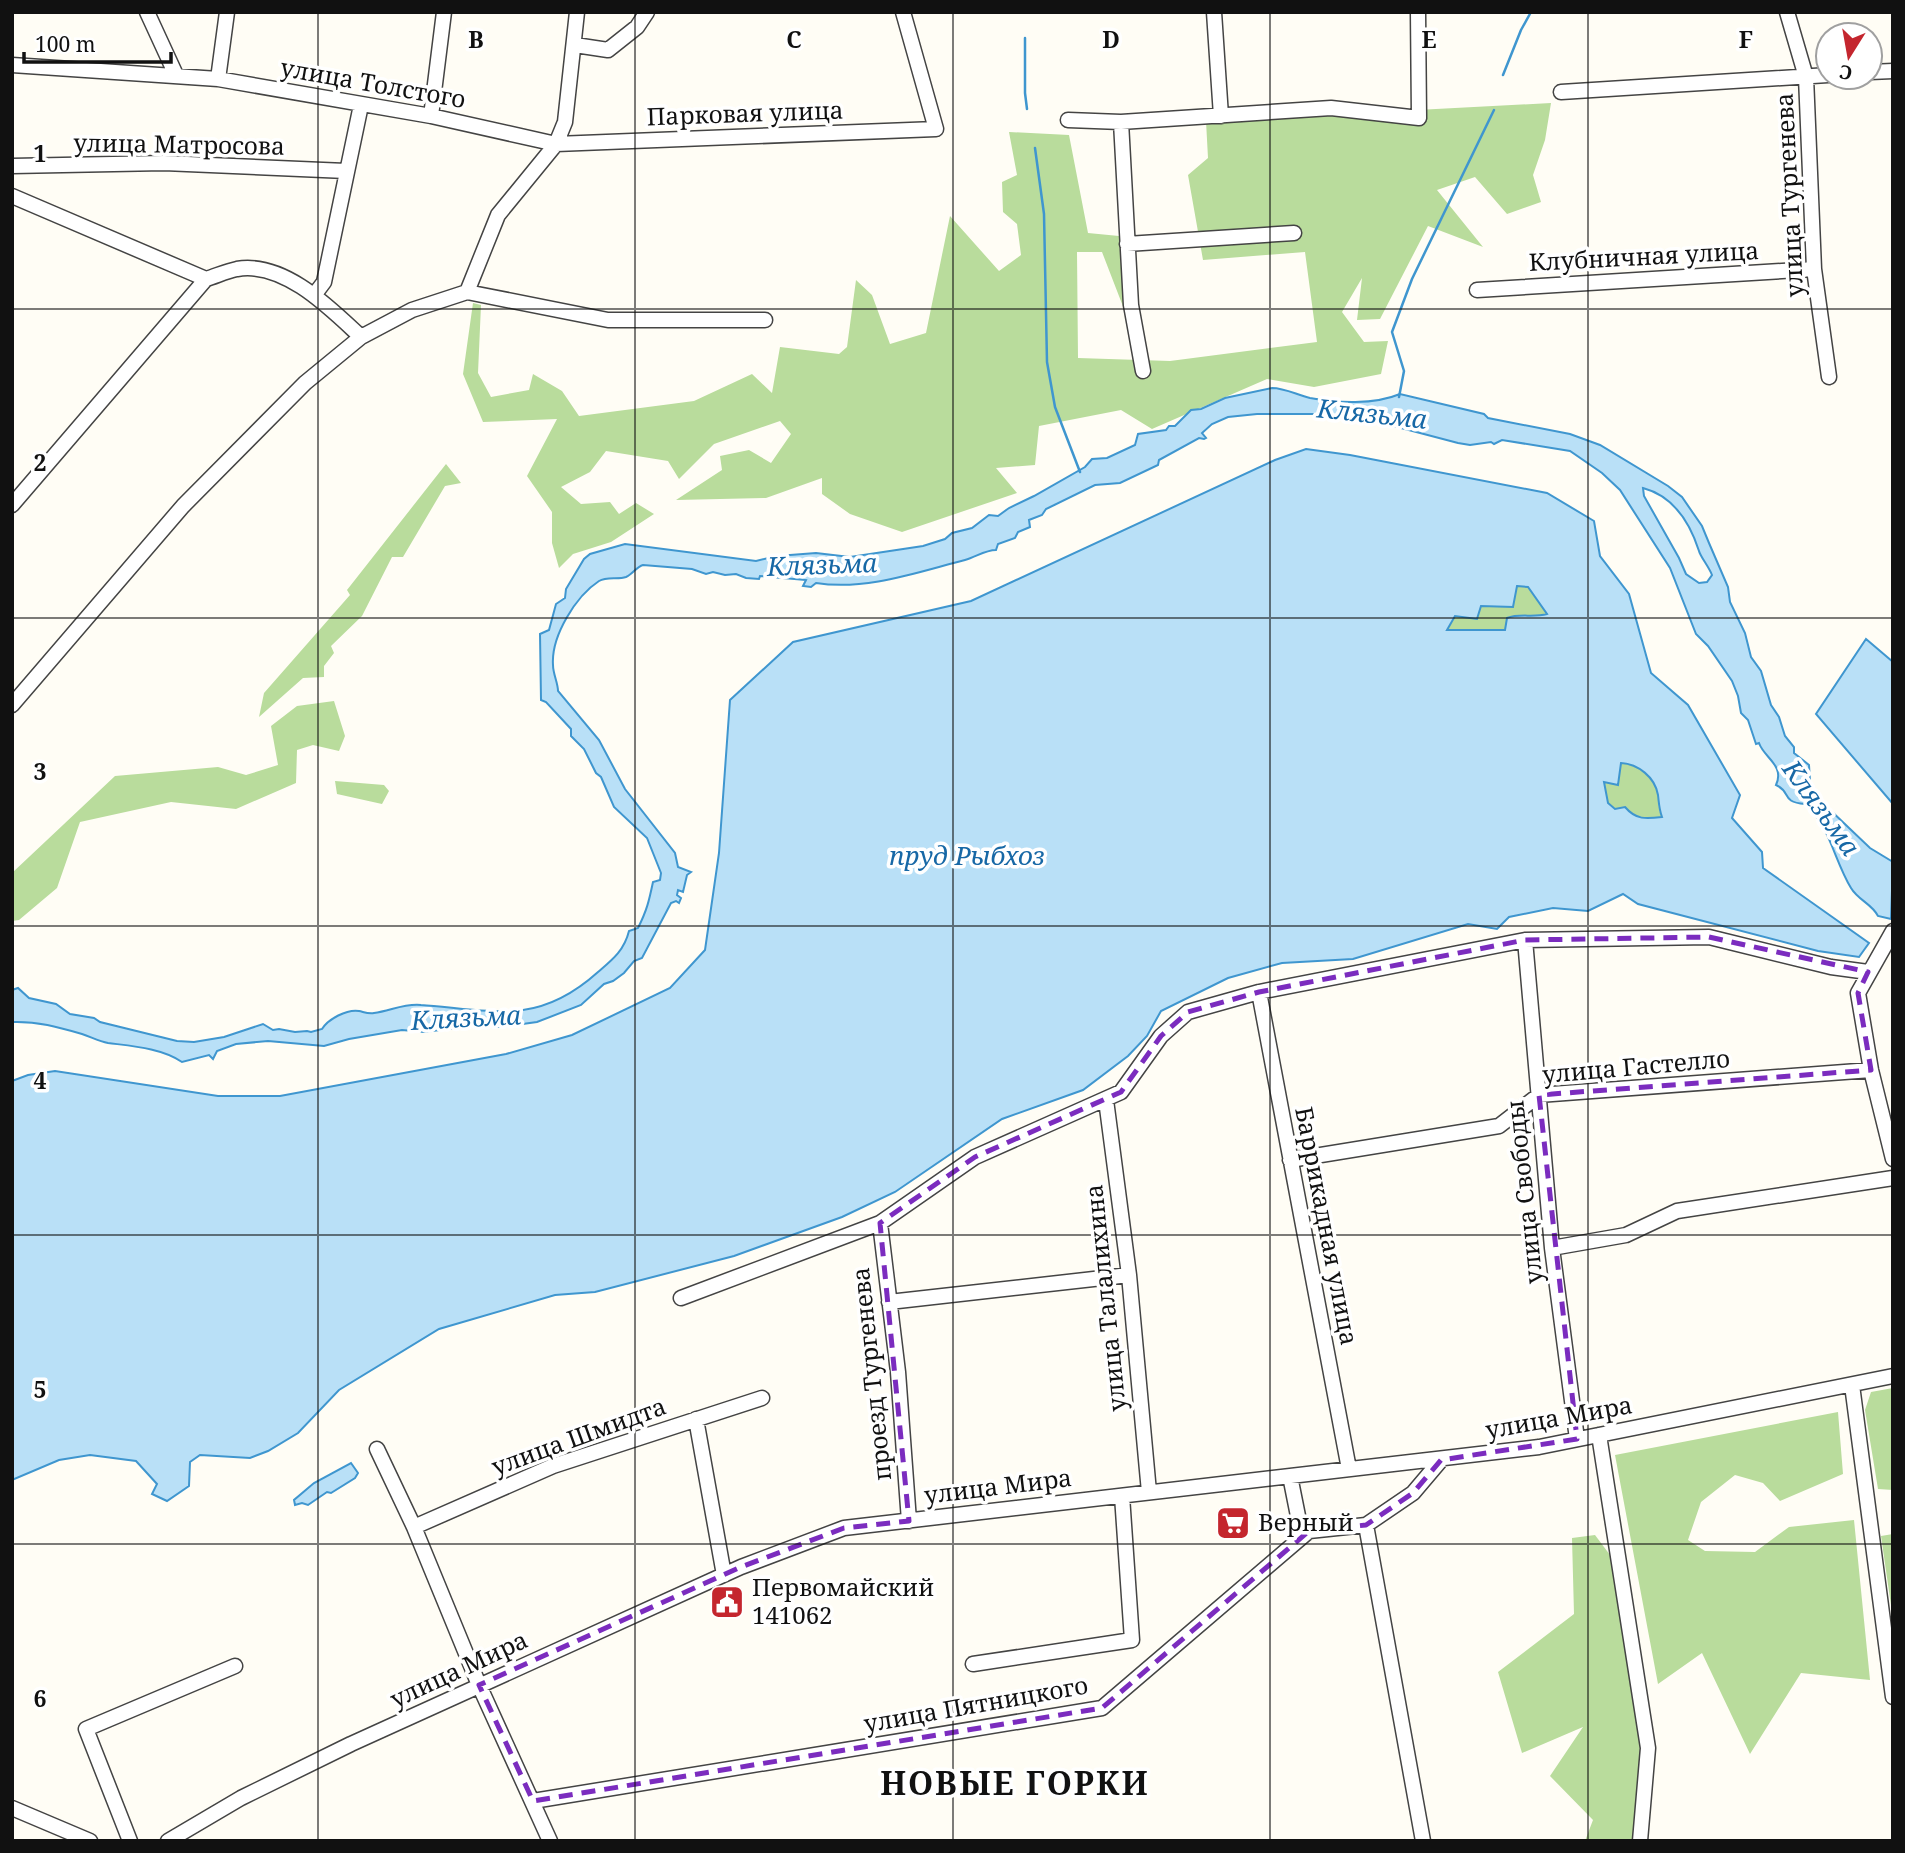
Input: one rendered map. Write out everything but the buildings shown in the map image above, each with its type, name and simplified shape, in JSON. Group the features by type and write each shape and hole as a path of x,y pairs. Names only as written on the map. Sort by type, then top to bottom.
{"street":[{"path":"147,12 176,75"},
{"path":"219,79 227,12"},
{"path":"431,116 443,12"},
{"path":"467,292 498,215 556,144 565,122 578,12"},
{"path":"575,45 608,50 637,27 647,12"},
{"name":"Парковая улица","path":"556,144 936,129 903,12"},
{"path":"1214,12 1221,116"},
{"path":"1069,120 1121,122 1331,108 1419,118 1418,12"},
{"name":"улица Тургенева","path":"1787,12 1806,77 1814,269 1829,377"},
{"name":"улица Толстого","path":"12,65 219,79 431,116 556,144"},
{"path":"1561,92 1814,76"},
{"path":"315,295 324,282 361,104"},
{"path":"1121,122 1131,305 1143,371"},
{"name":"улица Матросова","path":"12,166 164,163 346,171"},
{"path":"12,196 206,279"},
{"path":"1127,244 1294,233"},
{"path":"12,505 206,279 238,269 273,272 315,295 361,337"},
{"name":"Клубничная улица","path":"1477,290 1814,269"},
{"path":"12,705 183,506 305,383 361,337 412,310 467,292 608,320 765,320"},
{"path":"1893,931 1858,993 1871,1070 1893,1159"},
{"path":"681,1298 880,1223 975,1157 1121,1091 1161,1036 1188,1012 1259,992 1525,940 1709,937 1831,967 1868,972"},
{"name":"улица Свободы","path":"1525,940 1552,1248 1577,1439"},
{"name":"Баррикадная улица","path":"1259,992 1349,1469"},
{"name":"улица Гастелло","path":"1290,1160 1499,1126 1539,1095 1871,1070"},
{"name":"улица Талалихина","path":"1106,1100 1129,1275 1149,1493"},
{"path":"1552,1248 1626,1235 1677,1211 1893,1178"},
{"name":"проезд Тургенева","path":"880,1223 898,1372 909,1521"},
{"path":"889,1302 1129,1275"},
{"name":"улица Мира","path":"168,1841 241,1798 479,1685 724,1575 844,1528 1441,1460 1599,1435 1893,1376"},
{"path":"1852,1385 1893,1697"},
{"name":"улица Шмидта","path":"414,1527 553,1466 762,1398"},
{"path":"696,1419 724,1575"},
{"path":"1599,1435 1648,1748 1640,1841"},
{"path":"377,1449 414,1527 479,1685 550,1841"},
{"path":"1423,1841 1366,1525 1413,1493 1441,1460"},
{"path":"1290,1476 1300,1526 1296,1541"},
{"path":"973,1664 1132,1640 1122,1496"},
{"name":"улица Пятницкого","path":"533,1801 1102,1708 1309,1531 1366,1525"},
{"path":"130,1841 86,1729 235,1666"},
{"path":"12,1808 90,1841"}],"highlighted area":[{"path":"1709,937 1868,972 1858,993 1871,1070 1539,1095 1577,1439 1441,1460 1413,1493 1366,1525 1309,1531 1102,1708 533,1801 479,1685 741,1567 844,1528 909,1521 880,1223 975,1157 1121,1092 1161,1036 1188,1012 1259,992 1525,940"}],"green space":[{"path":"1551,103 1545,140 1533,175 1541,202 1507,214 1475,177 1437,190 1483,247 1428,226 1380,319 1357,320 1362,278 1342,312 1364,342 1388,341 1381,374 1314,387 1267,379 1152,429 1121,410 1039,426 1035,465 996,468 1017,493 902,532 850,514 822,494 822,478 766,498 676,500 722,470 720,456 749,450 771,463 791,434 780,421 714,444 679,479 668,461 606,451 590,472 561,487 581,504 610,502 619,514 636,503 654,514 611,542 573,554 559,568 552,543 552,512 527,476 557,419 483,422 463,374 473,303 481,305 478,373 491,397 529,390 533,374 562,391 579,416 694,401 752,374 772,393 780,347 839,354 847,347 856,280 872,295 890,344 926,333 950,216 999,271 1021,255 1017,224 1003,212 1002,182 1017,175 1009,132 1069,135 1088,233 1119,236 1124,309 1102,252 1077,252 1078,358 1170,361 1317,342 1305,252 1203,260 1188,175 1208,158 1206,121"},
{"path":"446,464 461,483 445,486 403,557 392,557 362,616 331,646 334,653 324,666 324,677 303,678 259,717 264,693 350,595 347,590"},
{"path":"1517,586 1528,587 1547,614 1507,618 1505,630 1447,630 1455,616 1481,606"},
{"path":"334,701 345,736 339,751 313,745 297,750 296,783 236,809 171,802 80,822 57,888 19,920 12,921 12,873 115,776 218,767 246,775 278,765 271,726 297,706"},
{"path":"1620,763 1645,772 1653,782 1662,817 1634,816 1608,803 1604,782 1618,785"},
{"path":"335,781 384,785 389,791 382,804 337,794"},
{"path":"1893,1388 1893,1490 1878,1489 1865,1410 1871,1392"},
{"path":"1838,1412 1843,1474 1780,1501 1763,1483 1735,1475 1701,1502 1688,1540 1705,1551 1755,1552 1789,1527 1854,1520 1870,1680 1801,1673 1750,1754 1702,1653 1658,1684 1615,1455"},
{"path":"1893,1534 1893,1619 1881,1536"},
{"path":"1595,1535 1610,1555 1645,1752 1635,1841 1585,1841 1593,1820 1550,1776 1583,1727 1522,1753 1498,1672 1574,1614 1572,1538"}],"water":[{"name":"Клязьма","path":"1272,388 1310,398 1343,402 1379,400 1400,394 1484,414 1488,418 1570,434 1600,445 1668,486 1682,497 1702,526 1728,587 1730,602 1745,633 1751,657 1761,671 1771,705 1779,717 1785,736 1794,747 1794,753 1809,765 1813,791 1870,848 1893,862 1891,919 1878,916 1854,892 1820,822 1805,804 1792,801 1776,785 1776,767 1759,743 1756,744 1748,720 1741,713 1732,681 1708,646 1696,634 1670,568 1620,490 1602,473 1570,451 1502,440 1494,444 1491,442 1470,445 1382,423 1323,414 1257,414 1228,417 1212,424 1202,433 1206,438 1199,438 1159,460 1158,465 1120,483 1095,485 1046,509 1042,515 1029,520 1030,527 1018,532 1015,538 998,544 996,550 910,575 854,584 816,583 811,587 803,586 806,580 760,576 759,579 746,578 736,574 706,574 692,569 643,565 626,577 602,580 590,588 567,618 556,642 553,665 558,691 599,740 625,789 675,853 678,867 691,872 687,875 683,892 678,890 677,895 681,898 679,903 671,903 642,958 634,961 613,981 604,984 581,1005 537,1022 424,1032 402,1030 324,1046 268,1041 236,1044 217,1051 213,1059 209,1055 182,1062 156,1051 108,1043 56,1027 12,1022 12,990 18,988 29,998 56,1004 70,1014 177,1041 194,1042 224,1037 263,1024 273,1030 311,1032 322,1029 338,1016 354,1011 372,1013 415,1005 510,1011 534,1008 564,996 582,985 621,950 629,931 638,928 653,882 660,880 661,873 647,838 614,807 601,777 596,773 584,749 571,736 571,729 541,700 540,634 549,630 556,604 565,598 566,589 584,559 590,554 625,544 756,561 777,556 816,553 850,557 923,546 945,539 952,533 972,528 989,515 998,516 1085,467 1092,459 1107,458 1135,445 1138,434 1166,430 1169,426 1175,426 1191,410 1201,409 1225,398","holes":["1643,488 1672,504 1685,521 1712,575 1707,582 1699,583 1686,574 1644,496"]},
{"name":"пруд Рыбхоз","path":"1306,449 1350,455 1547,493 1594,521 1600,556 1629,594 1651,673 1688,705 1740,795 1732,818 1762,852 1763,868 1869,943 1859,957 1818,951 1638,904 1623,894 1588,911 1553,908 1509,917 1497,929 1468,924 1353,959 1282,963 1228,978 1161,1011 1147,1036 1128,1056 1083,1090 1002,1119 895,1192 842,1217 734,1256 595,1292 555,1295 439,1329 339,1390 298,1433 268,1451 250,1458 200,1455 190,1462 189,1486 167,1501 152,1494 157,1484 136,1461 90,1455 59,1460 12,1480 12,1081 28,1075 55,1071 218,1096 280,1096 506,1054 572,1035 670,988 705,950 719,853 730,700 793,642 971,601 1275,460","holes":["1517,586 1528,587 1547,614 1507,618 1505,630 1447,630 1455,616 1477,619 1481,606 1513,607","1621,763 1639,769 1649,777 1656,788 1662,817 1642,818 1625,807 1615,809 1608,803 1604,782 1618,785"]},
{"path":"1866,639 1893,662 1893,804 1816,714"},
{"path":"351,1463 358,1473 355,1478 308,1505 295,1505 294,1500 314,1483"}],"waterway":[{"path":"1503,75 1531,12"},
{"path":"1025,38 1027,109"},
{"name":"Клязьма","path":"1399,397 1404,371 1392,332 1412,279 1494,110"},
{"path":"1035,148 1044,214 1047,362 1055,407 1080,472"}],"place":[{"name":"Верный","path":"1233,1523"},
{"name":"Первомайский 141062","path":"727,1602"}],"district":[{"name":"НОВЫЕ ГОРКИ","path":"1015,1784"}]}
